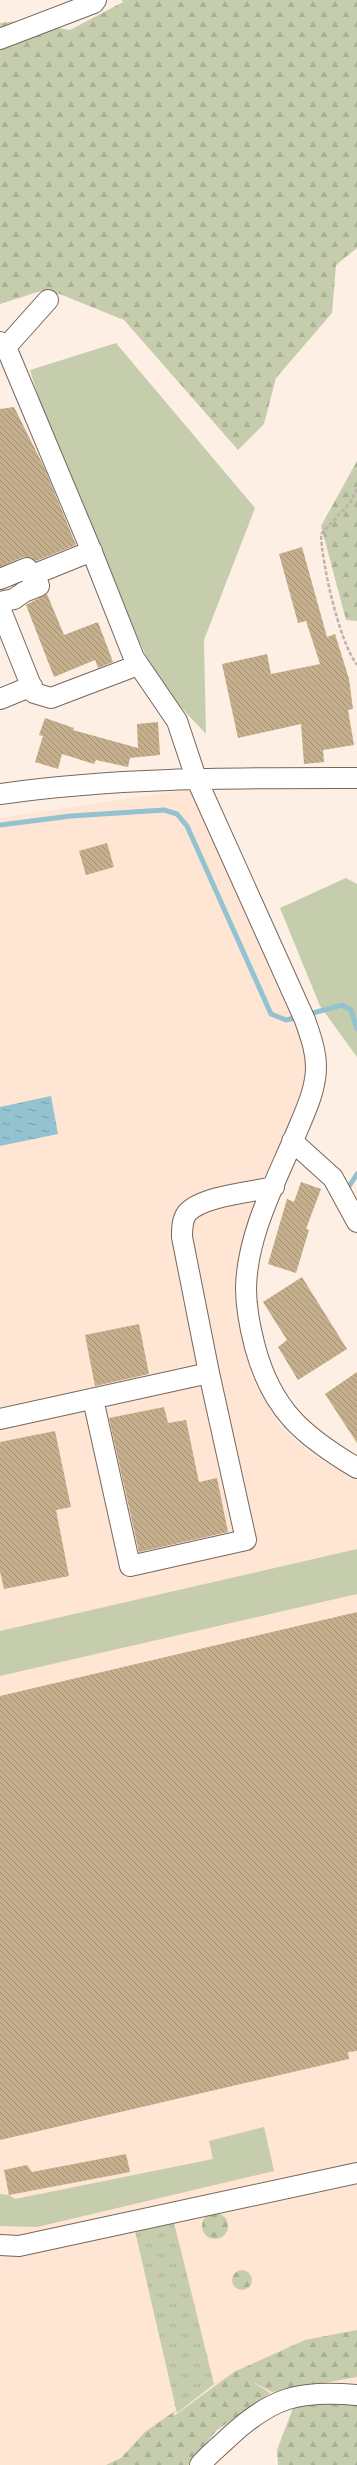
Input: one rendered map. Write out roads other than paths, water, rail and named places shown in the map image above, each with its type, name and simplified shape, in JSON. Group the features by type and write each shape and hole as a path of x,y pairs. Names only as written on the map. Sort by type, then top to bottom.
{"street":[{"path":"0,39 94,3 96,0"},
{"path":"48,300 3,344 92,551 138,665 177,721 196,778 305,1020 314,1044 316,1067 312,1094 259,1224 246,1288 249,1325 260,1363 273,1394 293,1423 323,1448 357,1468"},
{"path":"0,579 27,568 31,576 92,551"},
{"path":"0,602 14,599 24,592 39,586 35,574"},
{"path":"0,608 34,693 51,698 138,665"},
{"path":"0,699 32,686"},
{"path":"0,794 36,789 196,778 357,778"},
{"path":"292,1141 333,1178 357,1222"},
{"path":"93,1399 130,1566 246,1540 209,1373 182,1237 182,1224 187,1214 195,1206 210,1200 274,1187"},
{"path":"0,1419 209,1373"},
{"path":"0,2245 19,2246 357,2173"},
{"path":"200,2465 246,2422 269,2406 298,2395 333,2393 357,2395"}],"water":[{"path":"51,1096 58,1134 0,1146 0,1107"}],"waterway":[{"path":"0,825 71,816 164,810 177,814 187,826 271,1014 286,1020 299,1017"},
{"path":"306,1015 342,1005 351,1010 357,1029"},
{"path":"346,1191 357,1174"}]}
